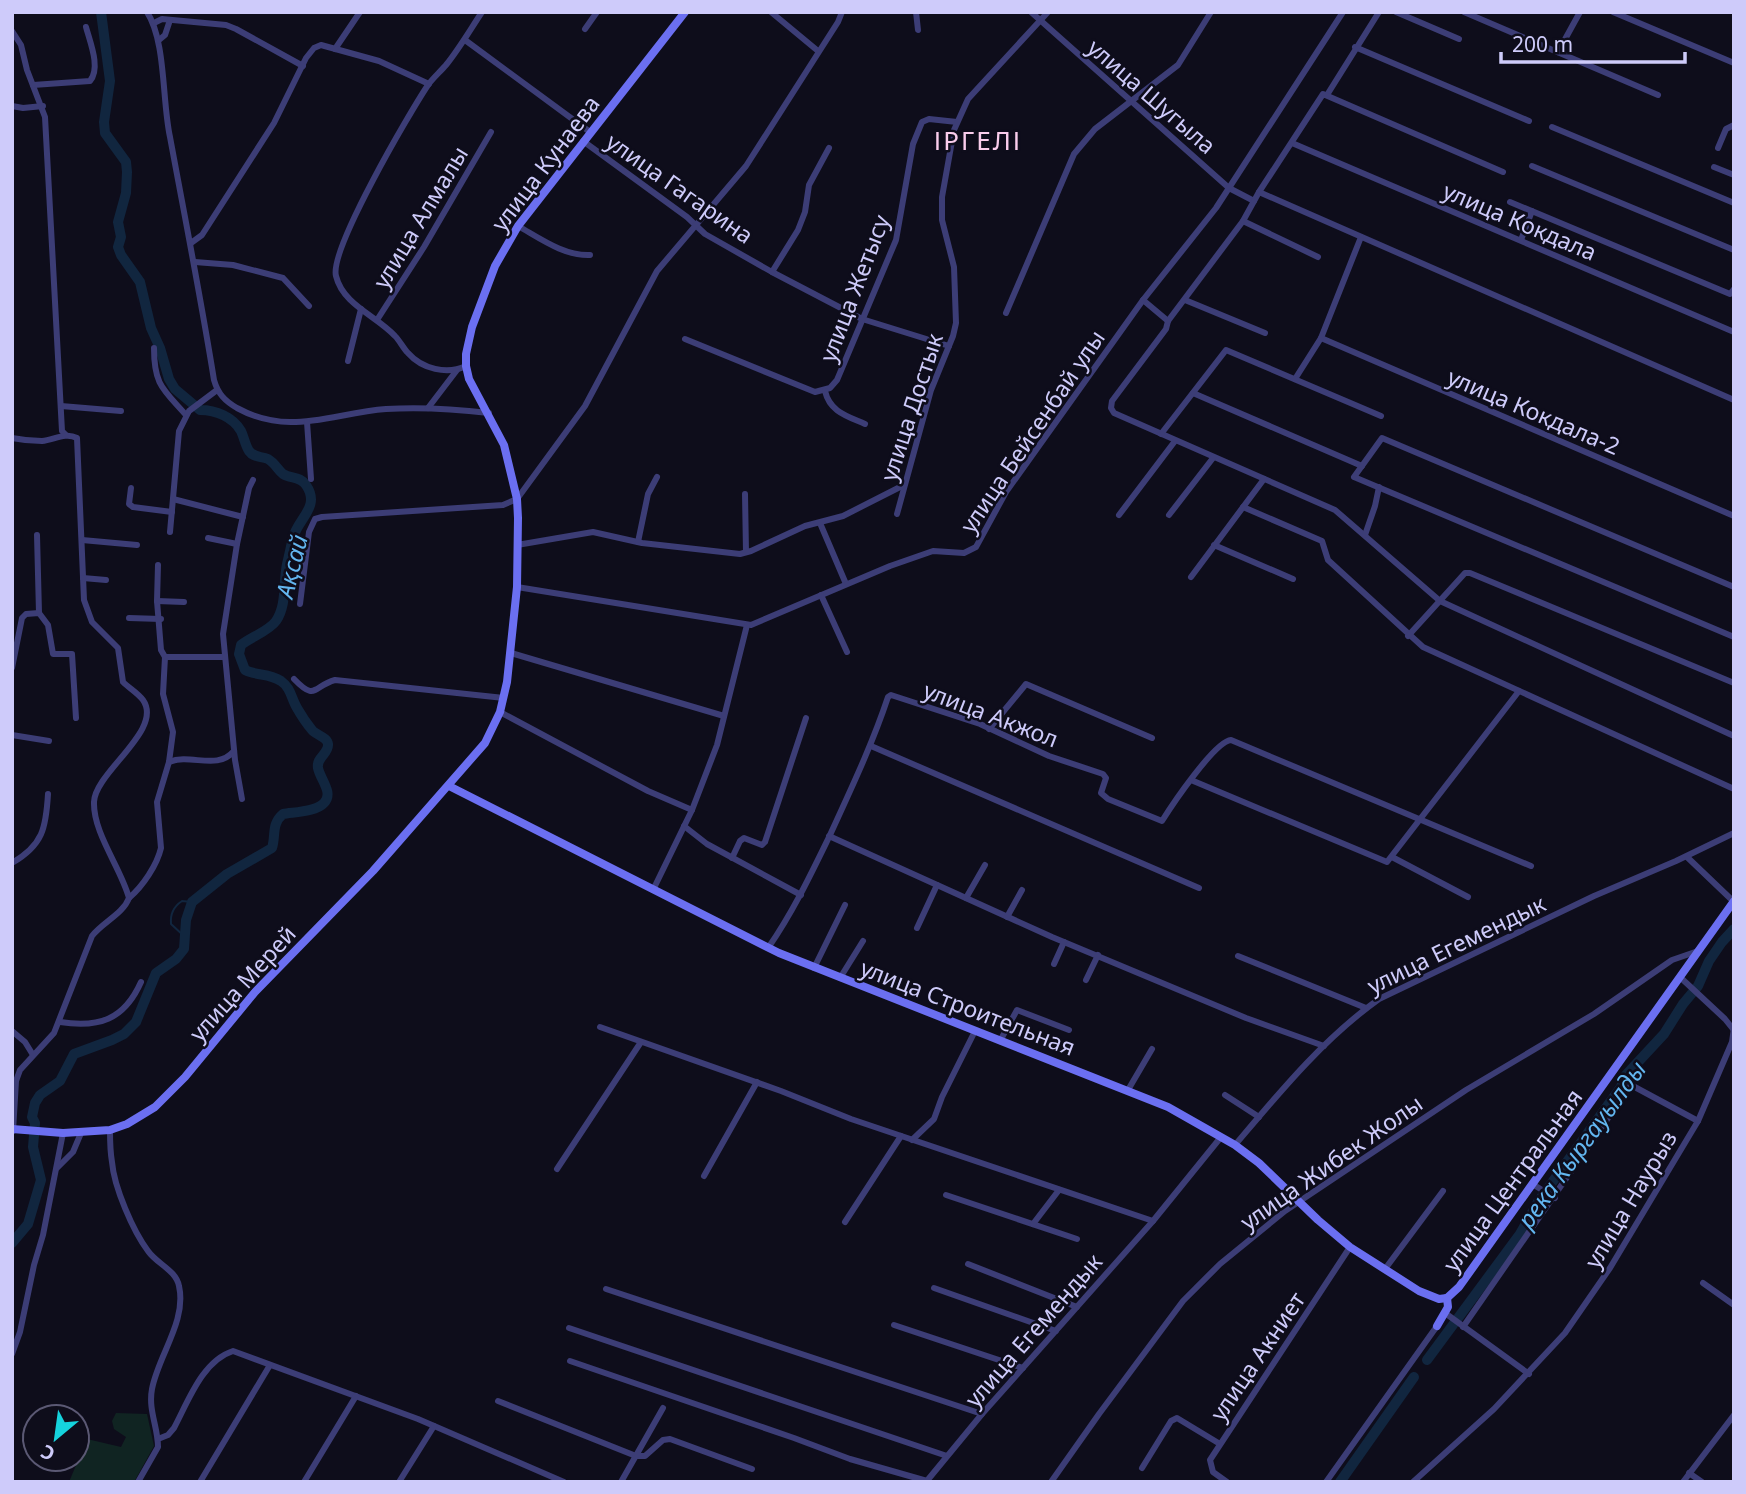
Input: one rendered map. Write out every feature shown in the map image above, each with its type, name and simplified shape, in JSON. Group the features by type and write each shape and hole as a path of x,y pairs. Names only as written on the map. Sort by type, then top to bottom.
{"main road":[{"name":"улица Кунаева","path":"466,366 472,327 483,295 518,226 685,12"},
{"path":"449,786 485,743 500,712 511,653 517,587 517,499 507,454 489,413 469,379 466,366"},
{"name":"улица Строительная","path":"449,786 768,948 1168,1107 1235,1144 1350,1247 1433,1297 1447,1298"},
{"name":"улица Мерей","path":"13,1130 81,1133 110,1130 141,1117 169,1094 255,992 373,871 449,786"},
{"name":"улица Центральная","path":"1437,1326 1448,1307 1447,1298 1460,1287 1536,1186 1734,901"}],"street":[{"path":"147,12 154,23 159,40 170,138 217,390 230,404 277,422 307,422 384,409 428,408 489,413"},
{"path":"335,49 360,12"},
{"path":"466,366 445,371 416,361 396,337 361,309 339,284 335,269 354,216 429,84 465,40 482,12"},
{"path":"585,29 597,12"},
{"path":"771,12 818,51"},
{"path":"300,604 309,531 316,519 503,505 517,499 585,406 657,271 746,166 842,12"},
{"path":"916,12 918,30"},
{"name":"улица Шугыла","path":"1031,12 1229,188 1254,201"},
{"name":"улица Достык","path":"897,514 931,390 956,323 954,267 942,220 942,197 957,122 968,99 1048,12"},
{"path":"1006,313 1074,154 1095,130 1178,65 1211,12"},
{"name":"улица Бейсенбай улы","path":"747,625 933,551 964,554 976,547 1006,492 1143,300 1216,208 1343,12"},
{"path":"1327,95 1378,12"},
{"path":"1396,12 1459,39"},
{"path":"1464,12 1658,95"},
{"path":"1558,52 1580,12"},
{"path":"1614,12 1734,63"},
{"path":"154,23 162,19 226,25 303,66"},
{"path":"159,40 165,35 170,20"},
{"path":"33,85 90,81 95,67 86,27"},
{"path":"13,32 21,45 33,85 43,106 47,134 62,431 66,435"},
{"path":"465,40 590,132"},
{"path":"191,243 202,235 263,141 314,48 321,45 379,61 429,84"},
{"path":"1355,47 1529,121"},
{"path":"1503,172 1323,94 1259,192 1244,221 1168,321 1166,329 1112,401 1111,408 1114,413 1175,441 1335,510 1440,601 1734,736"},
{"path":"12,106 43,106"},
{"name":"улица Жетысу","path":"685,339 815,392 831,388 837,380 896,240 913,144 922,121 929,119 957,122"},
{"path":"1718,148 1726,129 1734,125"},
{"path":"1552,127 1734,203"},
{"name":"улица Алмалы","path":"377,320 424,247 491,132"},
{"name":"улица Гагарина","path":"583,141 705,234 772,272 862,319 949,346"},
{"name":"улица Кокдала","path":"1292,143 1734,332"},
{"path":"772,272 798,230 809,185 829,148"},
{"path":"1532,166 1734,250"},
{"path":"1714,167 1734,175"},
{"path":"1259,192 1734,400"},
{"path":"1510,202 1730,294 1734,289"},
{"path":"1521,240 1532,211"},
{"path":"1244,221 1318,257"},
{"path":"518,226 564,251 578,256 590,255"},
{"path":"1295,379 1321,338 1361,237"},
{"path":"195,262 233,265 283,278 309,306"},
{"path":"1143,300 1168,321"},
{"path":"1185,300 1265,333"},
{"path":"348,361 361,309"},
{"name":"улица Кокдала-2","path":"1321,338 1734,516"},
{"path":"153,348 157,380 163,391 187,413"},
{"path":"1161,434 1226,349 1381,416"},
{"path":"428,408 457,370"},
{"path":"170,532 179,431 187,413 217,390"},
{"path":"825,391 827,402 836,410 865,425"},
{"path":"1193,393 1362,466"},
{"path":"61,407 121,411"},
{"path":"307,422 311,479"},
{"path":"12,438 29,441 73,435 77,441 84,600 89,616 116,643 123,682 142,698 147,710 137,738 99,785 94,803 103,835 130,898"},
{"path":"1734,587 1382,438 1354,477 1734,638"},
{"path":"1119,515 1175,441"},
{"path":"1169,515 1213,458"},
{"path":"638,542 648,494 657,477"},
{"path":"242,799 234,751 225,657 225,616 237,544 253,480"},
{"path":"1191,577 1264,480"},
{"path":"517,545 593,532 638,542 740,554 805,526 843,516 904,485"},
{"path":"1365,536 1376,506 1379,487"},
{"path":"131,488 130,504 133,508 172,512"},
{"path":"745,494 746,552"},
{"path":"173,499 243,517"},
{"path":"1243,507 1322,541 1328,560 1408,636 1434,654 1734,789"},
{"path":"820,523 846,584"},
{"path":"37,535 39,613 48,625 53,654 72,654 76,718"},
{"path":"208,538 237,544"},
{"path":"82,540 137,545"},
{"path":"1214,545 1293,579"},
{"path":"13,1130 14,1089 20,1070 48,1040 60,1022 92,936 139,890 161,848 157,802 169,762 173,732 163,694 165,657 161,650 158,565"},
{"path":"1408,636 1465,573 1470,573 1734,683"},
{"path":"83,578 106,580"},
{"path":"517,587 747,625 717,746 692,810 653,890"},
{"path":"821,595 847,652"},
{"path":"158,601 184,602"},
{"path":"12,668 15,636 22,618 26,614 39,613"},
{"path":"129,618 160,619"},
{"path":"511,653 724,716"},
{"path":"165,657 225,657"},
{"path":"294,679 304,690 310,692 335,680 504,698"},
{"path":"989,729 1026,684 1152,738"},
{"path":"1519,691 1420,819 1392,857 1387,862 1191,779 1219,746 1226,740 1231,740 1420,819 1531,866"},
{"name":"улица Акжол","path":"768,948 801,895 829,836 871,746 887,696 891,695 989,729 1049,756 1103,774 1106,778 1101,793 1108,799 1162,821 1191,779"},
{"path":"500,712 648,791 692,810"},
{"path":"732,858 744,838 762,845 765,842 806,718"},
{"path":"12,735 49,741"},
{"path":"871,746 1199,888"},
{"path":"169,762 186,758 215,761 228,759 234,751"},
{"path":"12,863 26,855 36,844 44,825 48,794"},
{"path":"684,826 700,840 801,895"},
{"name":"улица Егемендык","path":"1235,1144 1324,1046 1366,1008 1390,992 1734,833"},
{"path":"829,836 1064,942 1246,1018 1324,1046"},
{"path":"1392,857 1468,897"},
{"path":"1687,857 1734,901"},
{"path":"966,898 985,864"},
{"path":"917,928 937,885"},
{"path":"1007,917 1022,890"},
{"path":"814,968 845,905"},
{"path":"840,978 863,942"},
{"path":"1054,964 1064,942"},
{"name":"улица Жибек Жолы","path":"1051,1482 1198,1284 1284,1211 1300,1203 1466,1090 1594,1014 1672,960 1700,950"},
{"path":"1086,980 1097,955"},
{"path":"1238,956 1366,1008"},
{"path":"1681,978 1733,1028"},
{"path":"60,1022 97,1024 110,1019 128,1004 141,982"},
{"path":"1000,1041 1017,1010 1069,1030"},
{"path":"600,1027 912,1140 1153,1221"},
{"name":"улица Наурыз","path":"1413,1482 1530,1374 1565,1333 1610,1268 1698,1121 1732,1042 1733,1028"},
{"path":"12,1031 25,1042 33,1055"},
{"path":"912,1140 934,1119 975,1031"},
{"path":"557,1169 641,1042"},
{"path":"1128,1090 1152,1049"},
{"path":"704,1176 757,1082"},
{"path":"1459,1324 1553,1197 1631,1085 1698,1121"},
{"path":"1225,1096 1259,1117"},
{"path":"110,1130 116,1180 134,1227 147,1250 175,1276 179,1284 177,1319 152,1390 150,1407 158,1447 138,1482"},
{"path":"12,1354 20,1332 43,1235 62,1133"},
{"path":"55,1170 73,1152 81,1133"},
{"path":"845,1222 901,1136"},
{"name":"улица Егемендык","path":"926,1481 1153,1221 1221,1137"},
{"path":"1536,1186 1553,1197"},
{"path":"1033,1224 1059,1190"},
{"path":"1385,1269 1443,1191"},
{"path":"946,1195 1077,1239"},
{"name":"улица Акниет","path":"1227,1482 1213,1472 1210,1460 1350,1247"},
{"path":"968,1264 1077,1307"},
{"path":"1703,1283 1734,1305"},
{"path":"934,1288 1056,1331"},
{"path":"606,1289 982,1414"},
{"path":"1445,1313 1530,1374"},
{"path":"894,1325 1023,1367"},
{"name":"улица Центральная","path":"1326,1482 1437,1326"},
{"path":"569,1328 947,1456"},
{"path":"158,1439 168,1435 174,1428 201,1377 227,1353 233,1351 434,1426 564,1482"},
{"path":"570,1361 794,1437 850,1459 926,1481"},
{"path":"200,1482 270,1365"},
{"path":"304,1482 356,1396"},
{"path":"498,1401 636,1456 645,1456 663,1440 670,1439 752,1469"},
{"path":"621,1482 663,1408"},
{"path":"1683,1482 1734,1415"},
{"path":"1142,1468 1171,1421 1178,1418 1220,1444"},
{"path":"399,1482 434,1426"},
{"path":"1689,1473 1702,1482"}],"green space":[{"path":"116,1413 147,1414 154,1446 134,1482 69,1482 73,1473 91,1473 91,1440 121,1447 126,1437 114,1429 112,1421"}],"waterway":[{"name":"Ақсай","path":"12,1243 28,1224 41,1180 33,1147 35,1123 32,1117 40,1095 60,1081 74,1054 124,1034 136,1022 156,973 176,959 184,949 186,920 192,902 227,874 272,848 275,826 283,814 316,808 324,803 328,795 318,764 327,750 327,742 308,725 284,684 272,677 245,670 239,654 241,645 269,628 279,615 293,538 310,506 310,493 301,480 283,474 268,459 251,453 241,431 229,418 212,411 200,410 175,389 169,379 151,328 140,282 118,247 121,237 118,222 126,193 127,172 126,162 105,133 110,81 101,12"},
{"path":"184,936 171,924 172,914 182,901 192,902"},
{"name":"река Кыргауылды","path":"1427,1360 1520,1234 1538,1202 1621,1087 1625,1076 1664,1034 1698,986 1709,961 1734,929"},
{"path":"1340,1482 1414,1377"}],"district":[{"name":"ІРГЕЛІ","path":"978,140"}]}
